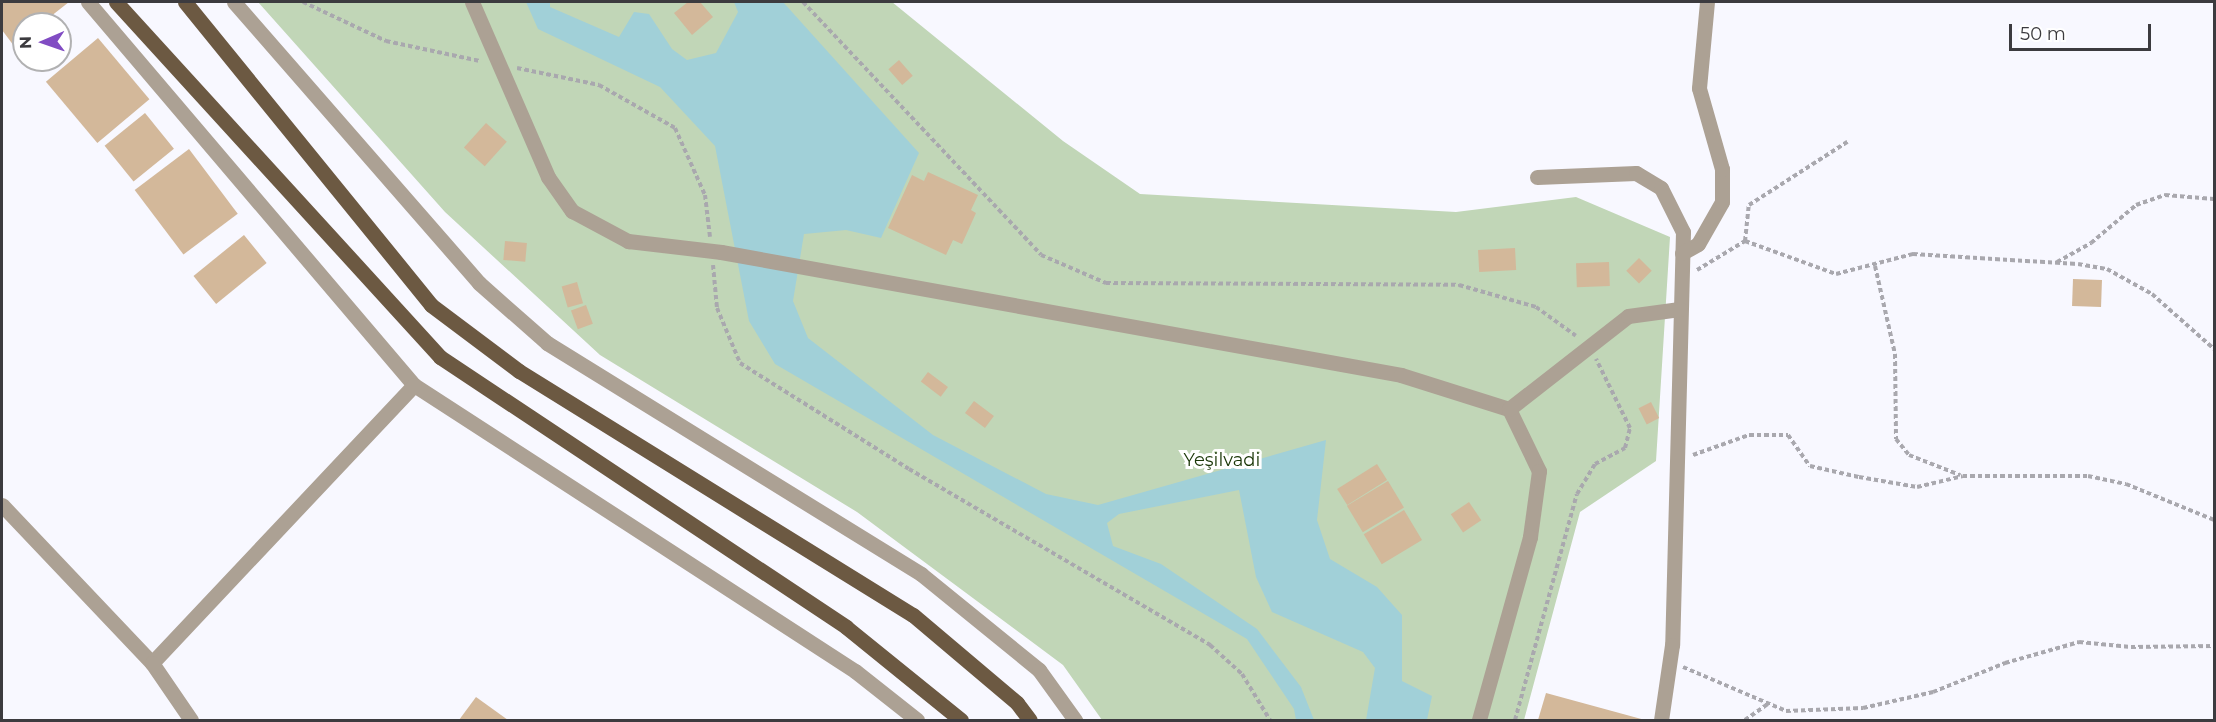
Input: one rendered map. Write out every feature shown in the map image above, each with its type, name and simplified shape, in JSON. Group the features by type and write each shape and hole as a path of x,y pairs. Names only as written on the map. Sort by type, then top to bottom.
{"main road":[{"path":"116,2 440,357 846,627 961,720"},
{"path":"185,2 431,305 519,371 913,615 1017,703 1030,720"}],"street":[{"path":"88,2 414,385 855,671 917,720"},
{"path":"234,2 479,283 547,343 921,574 1039,670 1075,720"},
{"path":"472,2 548,177 572,211 628,241 717,251 806,269 1401,375 1509,409 1539,471 1530,537 1479,720"},
{"path":"1682,253 1698,244 1722,202 1722,169 1699,88 1707,2"},
{"path":"1537,177 1636,173 1661,188 1683,232 1674,460 1670,662 1661,720"},
{"path":"1509,409 1628,316 1680,309"},
{"path":"152,663 414,385"},
{"path":"2,505 152,663 191,720"}],"path":[{"path":"303,2 386,41 599,85 675,128 705,195 717,251 717,308 740,363 909,469 1210,645 1242,674 1270,720"},
{"path":"803,2 1041,255 1106,283 1459,285 1536,307 1588,345 1630,428 1625,448 1595,464 1577,494 1515,720"},
{"path":"1745,241 1749,205 1847,142"},
{"path":"2056,262 2091,243 2136,206 2165,195 2214,199"},
{"path":"1745,241 1836,274 1875,266 1913,254 2056,262 2107,269 2152,294 2214,349"},
{"path":"1681,280 1745,241"},
{"path":"1875,266 1895,354 1896,440 1909,455 1963,476"},
{"path":"1674,460 1749,435 1788,435 1810,466 1917,487 1963,476 2088,476 2126,484 2214,520"},
{"path":"1670,662 1786,711 1863,708 1933,692 2005,663 2079,642 2131,647 2214,646"},
{"path":"1745,720 1768,704"}],"green space":[{"name":"Yeşilvadi","path":"258,2 892,2 1063,141 1140,194 1456,212 1576,197 1670,237 1656,461 1580,512 1524,720 1102,720 1063,665 857,512 600,355 445,212"}],"water":[{"path":"526,2 550,2 550,7 619,37 634,12 649,14 672,49 687,60 716,53 738,12 734,2 783,2 919,153 881,238 846,230 804,234 793,301 808,338 933,435 1046,494 1098,505 1326,440 1317,520 1330,559 1377,587 1402,615 1402,681 1432,696 1427,720 1366,720 1375,668 1363,652 1272,612 1256,577 1239,490 1119,514 1107,523 1113,546 1161,564 1257,629 1301,687 1314,720 1296,720 1294,709 1247,639 775,364 749,321 715,146 660,87 538,29"}],"building":[{"path":"2,2 69,2 56,12 12,12 12,43 2,30"},
{"path":"688,2 700,2 713,17 692,35 674,13"},
{"path":"98,38 149,99 97,143 46,82 57,72 72,72 72,60"},
{"path":"899,60 913,76 902,85 888,69"},
{"path":"145,113 174,149 134,181 105,146"},
{"path":"486,123 507,142 485,166 464,148"},
{"path":"189,149 238,214 183,255 135,190"},
{"path":"928,172 978,195 971,210 976,213 962,244 953,240 946,255 888,228 912,175 924,181"},
{"path":"244,235 267,263 216,304 193,276"},
{"path":"505,241 527,243 525,262 503,260"},
{"path":"1515,248 1516,270 1479,272 1478,250"},
{"path":"1639,258 1652,271 1639,283 1626,271"},
{"path":"1609,262 1610,286 1577,287 1576,263"},
{"path":"2073,279 2102,280 2101,307 2072,306"},
{"path":"577,282 583,303 568,308 562,286"},
{"path":"586,305 593,324 578,329 571,310"},
{"path":"928,372 948,387 941,397 921,382"},
{"path":"974,401 994,416 985,428 965,413"},
{"path":"1651,402 1659,418 1647,424 1639,408"},
{"path":"1377,464 1387,480 1347,505 1337,489"},
{"path":"1388,481 1404,508 1363,532 1347,506"},
{"path":"1469,502 1481,520 1463,533 1451,514"},
{"path":"1404,510 1422,540 1382,564 1364,534"},
{"path":"1546,693 1645,720 1538,720"},
{"path":"476,697 508,720 459,720"}]}
